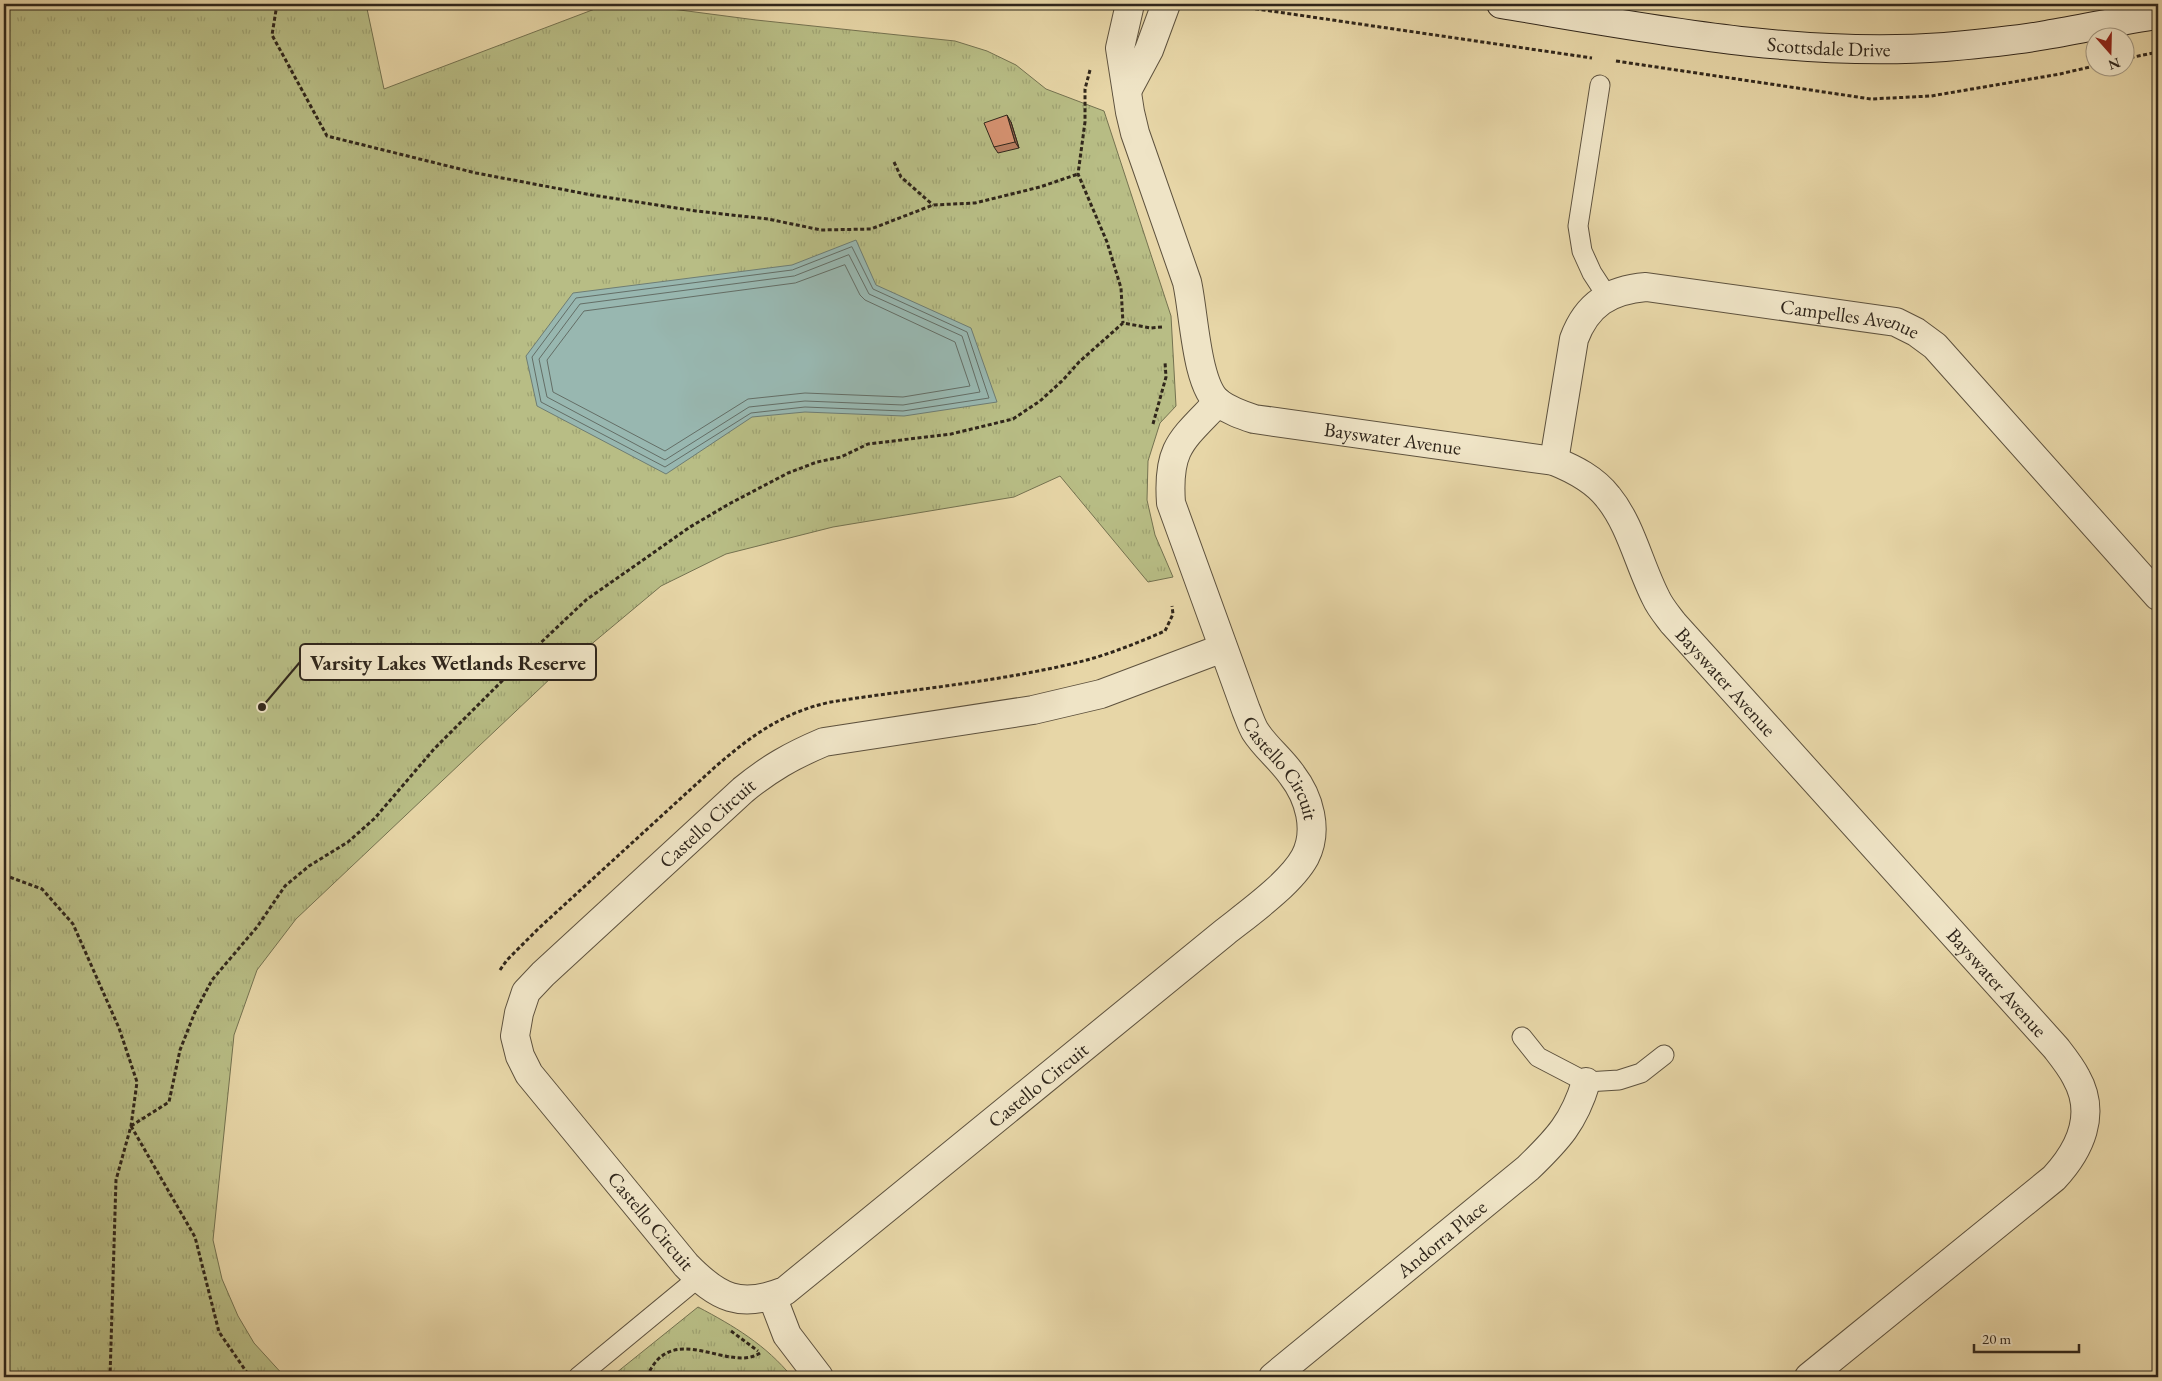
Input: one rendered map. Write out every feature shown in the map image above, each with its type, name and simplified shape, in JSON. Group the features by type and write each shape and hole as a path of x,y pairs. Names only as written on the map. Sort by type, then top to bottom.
{"street":[{"name":"Bayswater Avenue","path":"1130,4 1120,48 1126,91 1135,133 1187,282 1192,303 1200,368 1208,389 1218,402 1239,414 1254,418 1554,462 1572,468 1590,479 1608,497 1624,524 1656,599 1673,623 2056,1048 2077,1078 2085,1099 2086,1122 2081,1139 2068,1163 2054,1178 1809,1377"},
{"path":"1126,91 1149,50 1166,4"},
{"name":"Scottsdale Drive","path":"1500,4 1736,41 1853,48 1944,47 2044,36 2158,15"},
{"name":"Campelles Avenue","path":"1554,462 1574,339 1580,322 1608,296 1626,289 1646,287 1896,322 1916,332 1935,346 2158,596"},
{"name":"Castello Circuit","path":"1218,402 1184,438 1176,450 1171,467 1171,503 1246,710 1256,731 1292,775 1303,792 1311,817 1311,838 1305,856 1293,874 1225,932 785,1291 750,1301 728,1297 698,1278 529,1074 520,1056 516,1036 519,1013 526,992 543,974 743,790 767,770 793,755 824,742 1033,710 1067,703 1101,694 1223,648"},
{"name":"Andorra Place","path":"1273,1377 1528,1168 1558,1139 1579,1106 1586,1082"},
{"path":"772,1296 787,1335 819,1377"}],"lane":[{"path":"1600,85 1578,226 1582,251 1592,273 1608,296"},
{"path":"1522,1037 1538,1057 1586,1082 1620,1080 1641,1073 1664,1055"},
{"path":"578,1377 698,1278"}],"path":[{"path":"277,4 272,35 327,136 476,173 573,192 696,211 768,219 821,230 870,228 933,205 975,203 1078,174"},
{"path":"1223,4 1228,4"},
{"path":"2134,57 2158,52"},
{"path":"1085,89 1084,130 1078,174 1107,242 1120,288 1123,323"},
{"path":"894,162 901,177 933,205"},
{"path":"1123,323 1151,328 1164,327 1164,335"},
{"path":"131,1126 169,1102 180,1050 195,1012 212,980 257,927 285,886 309,866 348,842 376,818 434,749 586,600 690,527 788,473 817,462 841,457 868,444 951,434 1013,419 1040,401 1079,362 1123,323"},
{"path":"1152,429 1166,377 1165,360"},
{"path":"496,976 506,960 539,928 715,767 745,742 774,722 808,707 823,704 1024,674 1081,662 1140,642 1165,631 1173,614 1172,599"},
{"path":"4,875 42,889 73,924 119,1028 137,1082 131,1126 116,1180 110,1377"},
{"path":"131,1126 194,1237 219,1332 250,1377"},
{"path":"724,1327 766,1359"},
{"path":"648,1377 659,1358 667,1353 685,1348 739,1357 756,1356 787,1335"}],"green space":[{"path":"4,4 366,4 384,89 608,4 634,4 756,20 955,41 987,51 1016,65 1046,89 1104,111 1171,316 1176,406 1160,423 1148,461 1147,500 1155,535 1173,577 1148,582 1060,476 1014,497 833,527 726,554 661,586 552,677 296,919 257,970 234,1035 213,1240 222,1279 238,1316 254,1343 285,1377 4,1377"},
{"path":"698,1307 749,1337 771,1355 792,1377 611,1377"}],"water":[{"path":"856,240 876,285 971,328 997,402 904,416 805,412 752,417 666,474 537,406 526,356 573,293 792,265"}],"building":[{"path":"1007,115 1015,142 994,147 984,123"}],"place":[{"name":"Varsity Lakes Wetlands Reserve","path":"262,707"}]}
